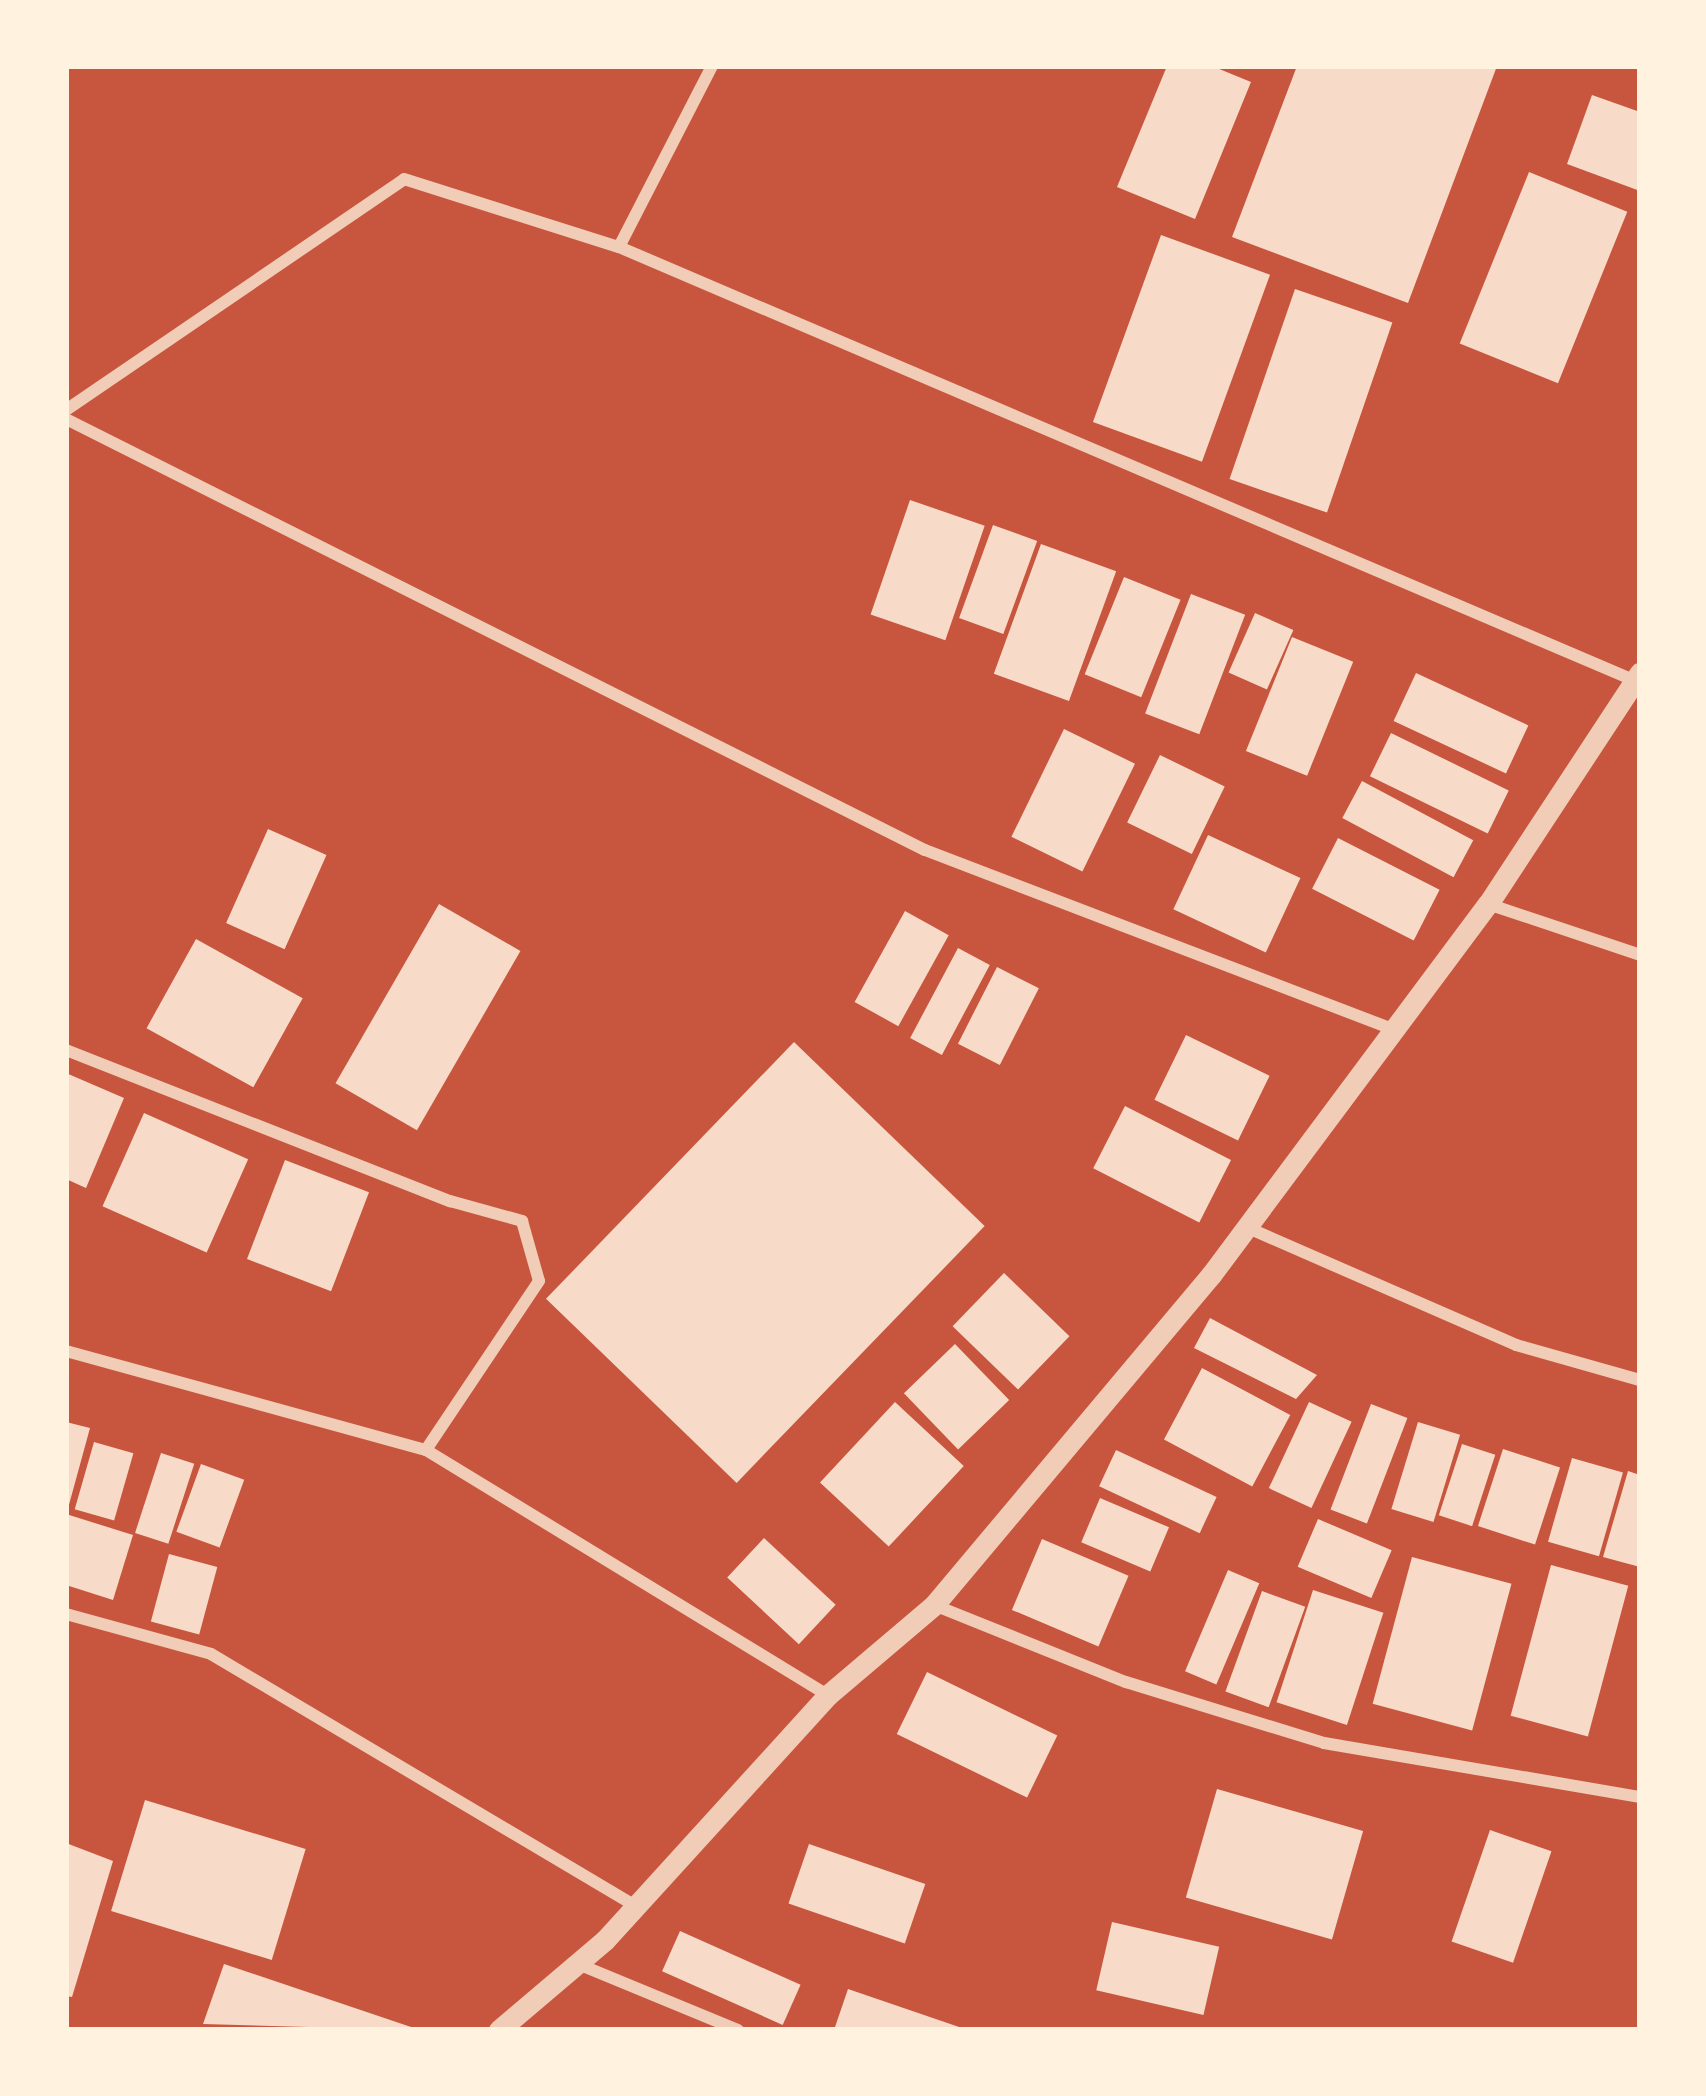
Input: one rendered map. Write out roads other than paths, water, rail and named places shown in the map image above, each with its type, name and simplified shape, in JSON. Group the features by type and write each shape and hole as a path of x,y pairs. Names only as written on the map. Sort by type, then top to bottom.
{"street":[{"path":"619,247 712,66"},
{"path":"499,2030 578,1964 636,1906 828,1695 934,1606 1246,1228 1395,1030 1488,904 1636,677 619,247 404,179 66,414 925,850 1395,1030"},
{"path":"1488,904 1640,955"},
{"path":"66,1050 290,1132 450,1201 522,1221 539,1281 427,1450"},
{"path":"1246,1228 1516,1345 1640,1380"},
{"path":"66,1351 427,1450 828,1695"},
{"path":"934,1606 1126,1682 1324,1743 1640,1797"},
{"path":"66,1614 212,1654 636,1906"},
{"path":"578,1964 738,2030"}]}
